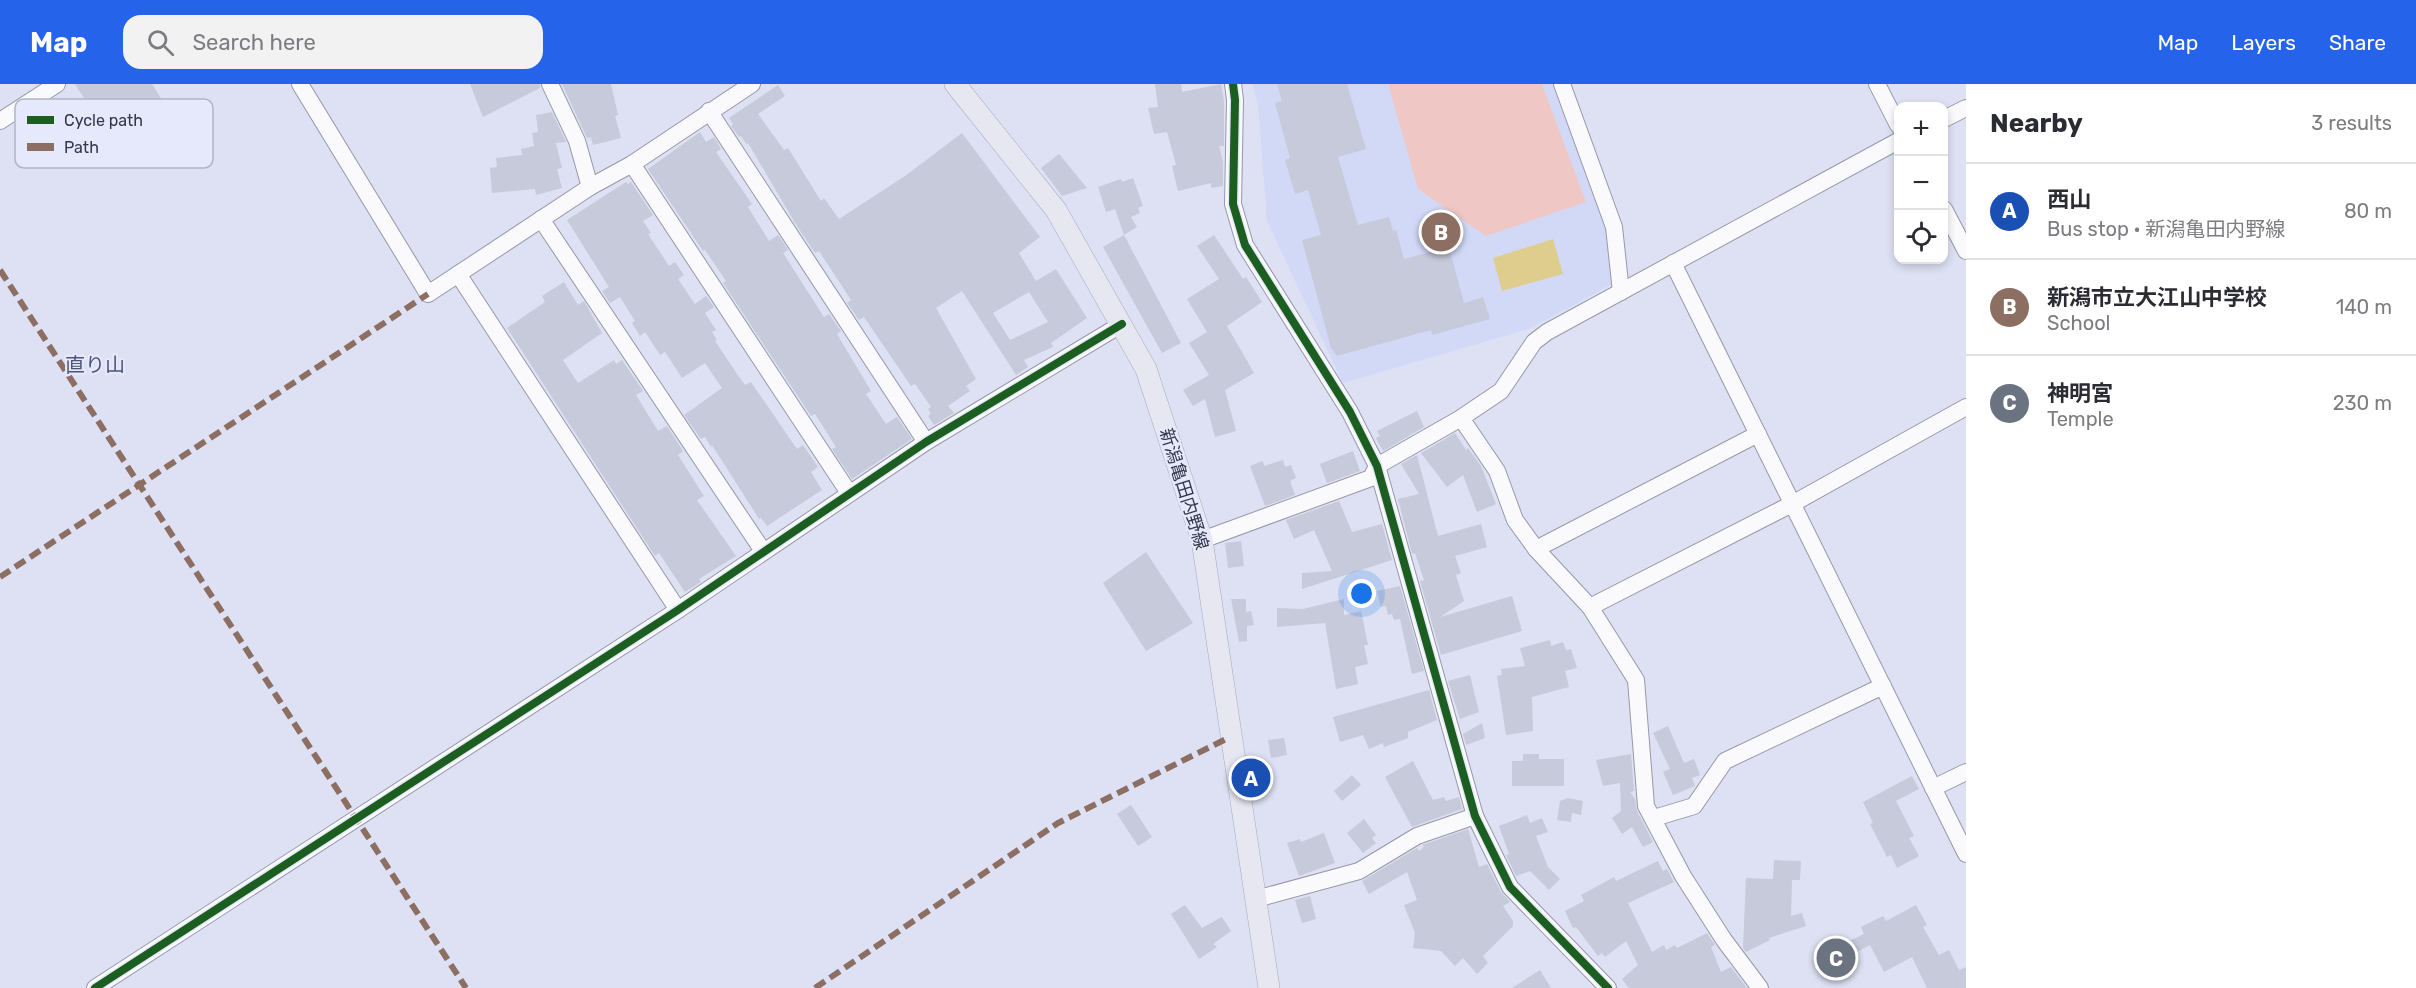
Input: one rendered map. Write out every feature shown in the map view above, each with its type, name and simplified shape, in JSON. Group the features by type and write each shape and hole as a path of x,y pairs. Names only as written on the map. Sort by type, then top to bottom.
{"main road":[{"name":"新潟亀田内野線","path":"955,84 1056,210 1146,369 1202,540 1269,988"}],"street":[{"path":"34,99 57,84"},
{"path":"300,84 428,294 590,187 632,164 752,84"},
{"path":"550,84 577,141 590,187"},
{"path":"1233,84 1235,100 1233,204 1245,245 1350,412 1377,466 1475,816 1510,887 1608,988"},
{"path":"1562,84 1614,227 1621,292"},
{"path":"1877,84 1894,116"},
{"path":"1948,117 1966,108"},
{"path":"0,121 15,111"},
{"path":"710,111 927,442"},
{"path":"1202,540 1371,478 1377,466 1461,418 1501,391 1534,342 1547,332 1894,144"},
{"path":"632,164 849,493"},
{"path":"1945,210 1966,251"},
{"path":"541,219 764,551"},
{"path":"1673,263 1966,854"},
{"path":"458,274 678,610"},
{"path":"94,988 678,610 927,442 1122,324"},
{"path":"1590,607 1792,504 1966,407"},
{"path":"1461,418 1497,471 1515,520 1536,549 1590,607 1636,680 1646,806 1689,885 1724,940 1760,988"},
{"path":"1536,549 1758,434"},
{"path":"1654,819 1694,806 1725,761 1883,686"},
{"path":"1933,788 1966,772"},
{"path":"1256,899 1359,871 1417,836 1475,816"}],"shaded area":[{"path":"1252,84 1553,84 1615,242 1616,282 1529,329 1343,383 1267,221 1258,104"},
{"path":"1388,84 1542,84 1586,202 1486,236 1418,189"},
{"path":"1553,239 1563,274 1502,291 1493,258"}],"building":[{"path":"75,84 152,84 161,99 84,99"},
{"path":"470,84 540,84 540,88 483,117"},
{"path":"562,84 611,84 618,115 615,116 621,138 593,145 591,137 587,138"},
{"path":"1155,84 1181,84 1182,92 1221,84 1224,101 1224,146 1219,146 1223,162 1223,186 1211,188 1211,183 1178,191 1172,166 1176,165 1167,132 1154,134 1148,108 1158,107"},
{"path":"1277,84 1347,84 1366,149 1338,157 1358,225 1389,217 1393,231 1396,230 1404,259 1449,247 1464,303 1483,297 1490,319 1432,335 1431,330 1337,356 1331,348 1302,240 1321,235 1308,190 1295,194 1285,160 1290,158 1275,103 1282,101"},
{"path":"778,85 785,96 758,114 784,150 788,148 821,201 824,198 839,219 905,176 962,133 1040,237 1019,253 1036,281 1056,269 1087,318 1051,343 1053,347 1024,360 1028,367 1016,375 962,291 936,308 976,379 966,386 970,391 948,406 954,413 934,425 928,416 931,414 928,409 931,407 915,384 911,386 864,317 859,320 847,303 851,300 819,251 815,253 748,143 747,145 731,126 733,124 729,118","holes":["1029,292 1048,322 1010,340 993,313"]},
{"path":"552,112 566,142 556,143 562,168 557,169 562,188 536,195 535,189 492,193 490,168 497,167 496,158 522,155 521,149 534,146 532,133 538,132 536,115"},
{"path":"700,132 706,142 714,137 721,149 716,152 752,204 748,207 769,241 778,235 788,250 783,253 824,317 829,314 841,331 837,334 871,391 866,394 886,424 897,417 912,439 852,479 832,449 836,447 815,414 811,416 723,283 726,281 648,169"},
{"path":"1059,154 1087,188 1062,196 1041,168"},
{"path":"1133,178 1143,206 1138,208 1140,213 1131,217 1137,227 1124,235 1115,209 1106,212 1098,187 1121,179 1122,182"},
{"path":"626,182 628,184 631,182 653,215 643,221 651,233 648,234 669,266 675,262 684,275 678,279 695,304 706,296 714,307 705,313 716,330 712,332 717,340 715,341 737,374 745,385 751,382 797,449 803,445 818,467 811,472 822,490 767,526 761,518 759,519 712,445 711,447 705,437 701,439 684,415 722,388 705,363 682,378 665,352 660,355 645,332 640,336 632,323 635,321 620,297 610,303 602,291 609,287 567,220"},
{"path":"1124,235 1181,343 1162,353 1103,247"},
{"path":"1214,235 1243,279 1246,277 1262,302 1227,326 1254,373 1225,390 1236,431 1215,437 1205,399 1193,406 1183,390 1209,375 1189,343 1207,332 1187,299 1219,279 1197,246"},
{"path":"564,282 578,305 584,301 602,333 563,360 578,383 614,360 616,364 622,360 643,391 636,395 658,431 667,426 683,451 678,455 704,496 697,500 736,556 699,579 701,582 685,592 659,553 655,556 507,328 545,302 542,296"},
{"path":"1417,411 1424,427 1383,451 1376,438 1380,436 1377,431"},
{"path":"1455,433 1466,450 1468,448 1481,466 1496,504 1477,512 1463,475 1447,487 1421,453"},
{"path":"1353,451 1360,471 1327,483 1320,464"},
{"path":"1417,455 1438,536 1481,524 1487,547 1455,556 1461,573 1456,575 1464,601 1440,617 1512,596 1522,631 1441,655 1420,581 1424,580 1415,553 1412,554 1398,499 1419,494 1401,464"},
{"path":"1283,460 1285,467 1291,465 1296,478 1290,481 1295,495 1265,506 1250,466 1263,461 1264,466"},
{"path":"1339,501 1352,532 1382,524 1392,560 1302,589 1302,573 1332,571 1314,530 1294,539 1286,520"},
{"path":"1241,541 1244,566 1228,568 1225,543"},
{"path":"1146,552 1193,623 1146,651 1103,583"},
{"path":"1400,586 1424,671 1412,674 1400,619 1394,620 1392,614 1388,615 1386,606 1381,607 1377,591"},
{"path":"1231,599 1246,599 1246,612 1251,611 1254,625 1247,626 1247,641 1239,642"},
{"path":"1344,599 1344,615 1361,611 1368,645 1364,645 1368,664 1355,667 1358,684 1336,689 1325,623 1277,627 1277,608 1303,609"},
{"path":"1550,640 1551,646 1563,642 1566,650 1571,649 1577,668 1565,671 1569,687 1532,697 1533,731 1506,735 1497,676 1502,675 1501,669 1525,666 1520,648"},
{"path":"1470,675 1479,712 1460,719 1448,681"},
{"path":"1429,690 1437,720 1408,732 1408,738 1384,747 1383,743 1369,749 1363,735 1340,742 1333,717"},
{"path":"1482,723 1485,738 1466,745 1463,734"},
{"path":"1668,726 1684,763 1694,759 1700,775 1692,778 1695,786 1673,795 1663,772 1670,769 1653,733"},
{"path":"1284,738 1287,755 1271,758 1268,740"},
{"path":"1523,754 1539,754 1539,759 1564,759 1564,786 1512,786 1512,761 1523,761"},
{"path":"1631,754 1634,791 1630,792 1653,842 1643,847 1632,827 1622,834 1612,818 1621,811 1620,783 1603,786 1596,760"},
{"path":"1413,761 1433,800 1444,797 1446,801 1459,797 1462,809 1412,827 1385,777"},
{"path":"1352,775 1361,785 1342,801 1334,791"},
{"path":"1912,776 1919,789 1896,801 1914,836 1909,838 1919,856 1897,868 1891,855 1887,857 1870,824 1873,823 1863,802"},
{"path":"1568,798 1583,801 1581,815 1572,813 1571,822 1557,820 1560,801"},
{"path":"1131,805 1152,837 1138,846 1117,814"},
{"path":"1527,815 1530,823 1542,818 1548,832 1536,836 1548,867 1560,879 1549,890 1530,871 1516,876 1506,855 1509,854 1499,826"},
{"path":"1364,819 1376,835 1372,838 1376,843 1363,853 1347,833"},
{"path":"1468,829 1479,867 1487,864 1501,892 1510,902 1503,906 1513,921 1513,926 1483,956 1488,963 1477,974 1463,958 1455,966 1441,951 1413,948 1415,933 1404,905 1417,900 1407,872 1369,894 1362,881 1417,848 1419,851 1424,847 1422,845"},
{"path":"1324,833 1335,863 1299,876 1287,843 1300,839 1301,842"},
{"path":"1774,860 1801,861 1800,880 1792,880 1791,916 1802,913 1806,926 1769,938 1770,940 1746,952 1743,948 1746,878 1773,879"},
{"path":"1658,861 1663,871 1667,869 1674,882 1628,903 1652,952 1664,945 1666,950 1675,945 1677,948 1707,933 1715,945 1711,947 1721,972 1731,967 1747,988 1629,988 1622,979 1638,965 1626,941 1605,957 1602,953 1598,956 1576,927 1573,928 1565,911 1584,901 1581,895 1614,877 1616,881"},
{"path":"1310,896 1316,919 1302,923 1295,900"},
{"path":"1185,905 1202,928 1222,917 1231,931 1213,944 1217,947 1199,959 1171,914"},
{"path":"1916,905 1927,925 1923,927 1939,955 1949,950 1959,970 1966,967 1966,988 1927,988 1912,957 1884,972 1870,945 1824,973 1818,962 1820,960 1817,954 1864,934 1861,927 1883,916 1886,921"},
{"path":"1540,970 1551,988 1512,988"}],"marked path":[{"path":"0,270 466,988"},
{"path":"0,577 428,294"},
{"path":"815,988 1058,823 1230,737"}],"cycle path":[{"path":"1233,84 1235,100 1233,204 1245,245 1350,412 1377,466 1475,816 1510,887 1608,988"},
{"path":"95,988 678,610 926,442 1122,324"}],"place":[{"name":"新潟市立大江山中学校","path":"1441,232"},
{"name":"西山","path":"1251,778"},
{"name":"神明宮","path":"1836,958"}],"district":[{"name":"直り山","path":"95,365"}]}
